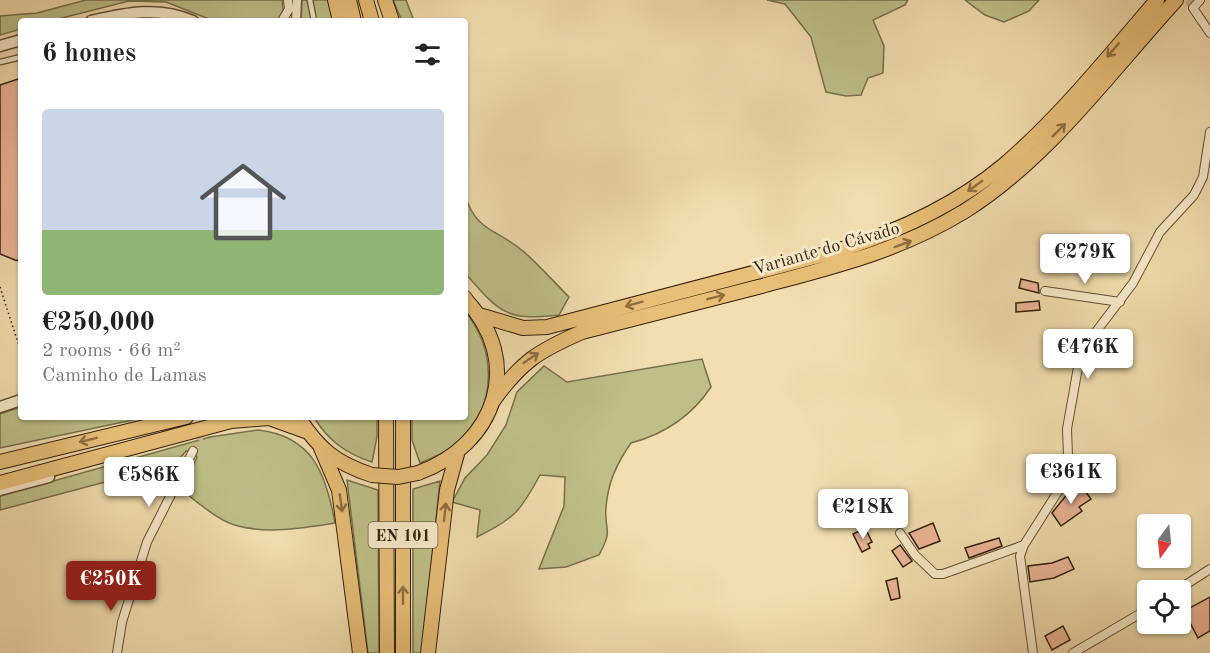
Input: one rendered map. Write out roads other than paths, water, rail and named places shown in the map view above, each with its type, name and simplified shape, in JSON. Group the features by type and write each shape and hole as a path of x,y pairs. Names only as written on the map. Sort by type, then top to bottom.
{"main road":[{"path":"335,0 339,18"},
{"path":"349,0 353,18"},
{"path":"366,0 371,18"},
{"path":"385,0 391,18"},
{"name":"Variante do Cávado","path":"478,315 523,328 547,327 837,251 918,220 964,193 1003,165 1051,118 1157,0"},
{"name":"Variante do Cávado","path":"493,401 523,364 555,344 582,332 854,262 915,240 967,210 1013,174 1063,127 1176,0"},
{"path":"300,420 321,448 338,462 372,475 398,477 418,473 438,466 457,454 479,430 493,401 496,360 489,334 468,303"},
{"path":"0,460 174,420"},
{"path":"0,483 231,421 244,420"},
{"path":"275,420 308,432"},
{"name":"EN 101","path":"386,420 387,653"},
{"name":"EN 101","path":"403,420 403,653"},
{"path":"321,448 339,490 360,653"},
{"path":"428,653 447,490 457,454"}],"street":[{"path":"284,18 289,9 288,0"},
{"path":"296,18 297,0"},
{"path":"1200,0 1193,8 1210,33"},
{"path":"112,18 133,12 158,11 182,18"},
{"path":"0,46 18,41"},
{"path":"1033,653 1020,556 1024,545 1064,483 1068,456 1067,429 1078,367 1092,337 1133,283 1160,232 1194,195 1203,177 1210,132"},
{"path":"1045,291 1120,302"},
{"path":"0,407 18,400"},
{"path":"117,653 122,622 147,542 193,451"},
{"path":"0,490 57,474 76,464"},
{"path":"900,533 915,555 935,574 943,574 1024,545"},
{"path":"1191,581 1210,569"},
{"path":"1073,653 1137,615"}],"lane":[{"path":"310,0 313,18"},
{"path":"0,62 18,58"},
{"path":"0,401 18,399"}],"tunnel":[{"path":"1188,0 1193,8"},
{"path":"193,451 208,420"}]}
